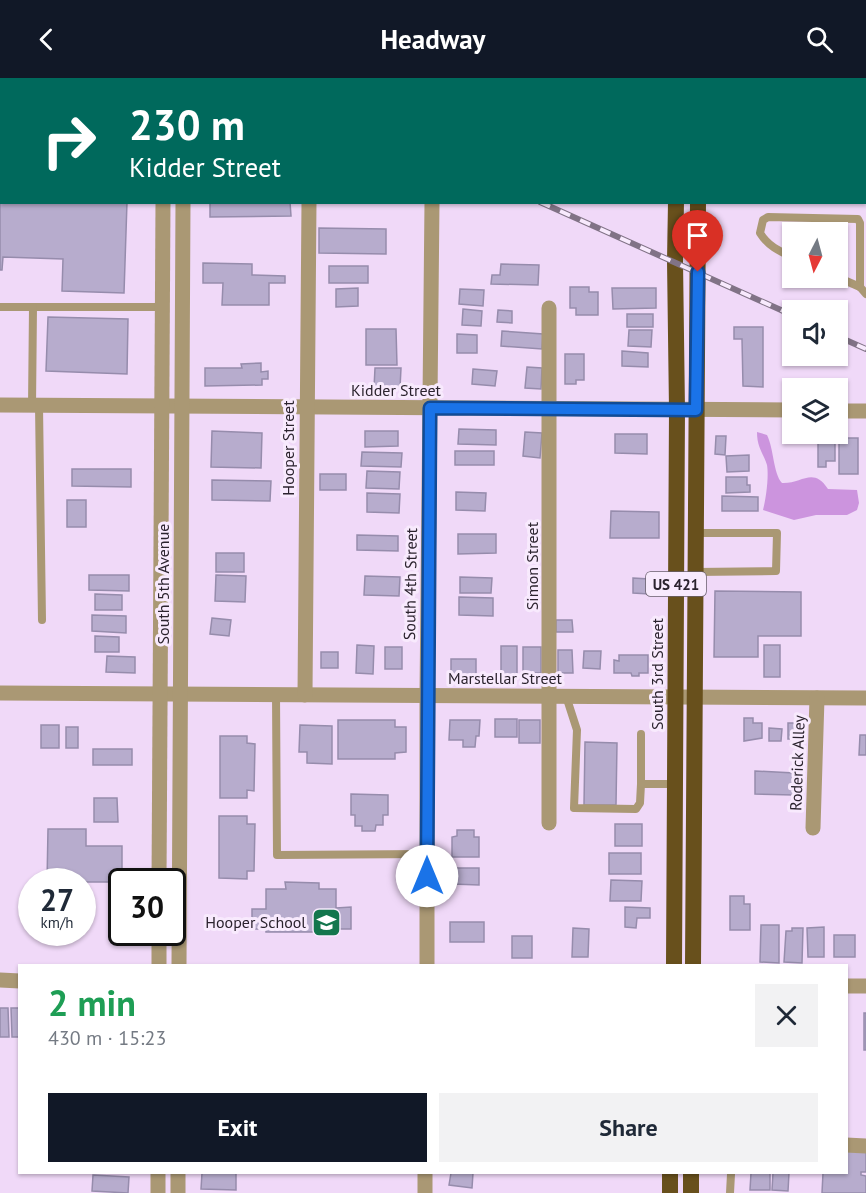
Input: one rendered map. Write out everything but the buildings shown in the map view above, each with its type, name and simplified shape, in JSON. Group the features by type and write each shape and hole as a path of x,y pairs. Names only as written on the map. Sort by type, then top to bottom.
{"highway":[{"name":"South 3rd Street","path":"674,964 676,204"},
{"name":"US 421","path":"693,964 698,204"},
{"path":"670,1174 670,1193"},
{"path":"691,1174 691,1193"}],"street":[{"name":"South 5th Avenue","path":"159,868 163,204"},
{"name":"South 5th Avenue","path":"179,964 183,204"},
{"name":"Hooper Street","path":"305,695 309,204"},
{"name":"South 4th Street","path":"427,964 432,204"},
{"name":"Simon Street","path":"549,308 549,823"},
{"name":"Kidder Street","path":"0,405 782,410"},
{"path":"848,411 866,411"},
{"name":"Marstellar Street","path":"0,693 866,698"},
{"name":"Roderick Alley","path":"813,828 817,698"},
{"path":"159,946 159,964"},
{"path":"0,980 18,981"},
{"path":"848,986 866,986"},
{"path":"848,1145 866,1146"},
{"path":"158,1174 158,1193"},
{"path":"178,1174 178,1193"},
{"path":"425,1174 425,1193"}],"lane":[{"path":"782,252 773,248 760,233 763,220 768,217 858,219 860,223 860,287"},
{"path":"848,282 860,287 866,294"},
{"path":"0,307 162,307"},
{"path":"33,308 42,620"},
{"path":"695,532 777,533 776,571 695,572"},
{"path":"276,694 277,855 427,854"},
{"path":"566,696 577,730 574,808 636,809 640,803 641,734"},
{"path":"641,784 675,784"},
{"path":"730,1193 731,1174"}],"shaded area":[{"path":"757,432 767,435 782,483 812,477 823,482 828,489 857,490 859,503 857,510 847,515 816,515 794,520 763,510 768,470 758,442"}],"railway":[{"path":"544,204 782,311"},
{"path":"848,341 866,349"}],"place":[{"name":"Hooper School","path":"327,922"}],"route":[{"path":"427,876 430,408 696,410 698,272"}]}
